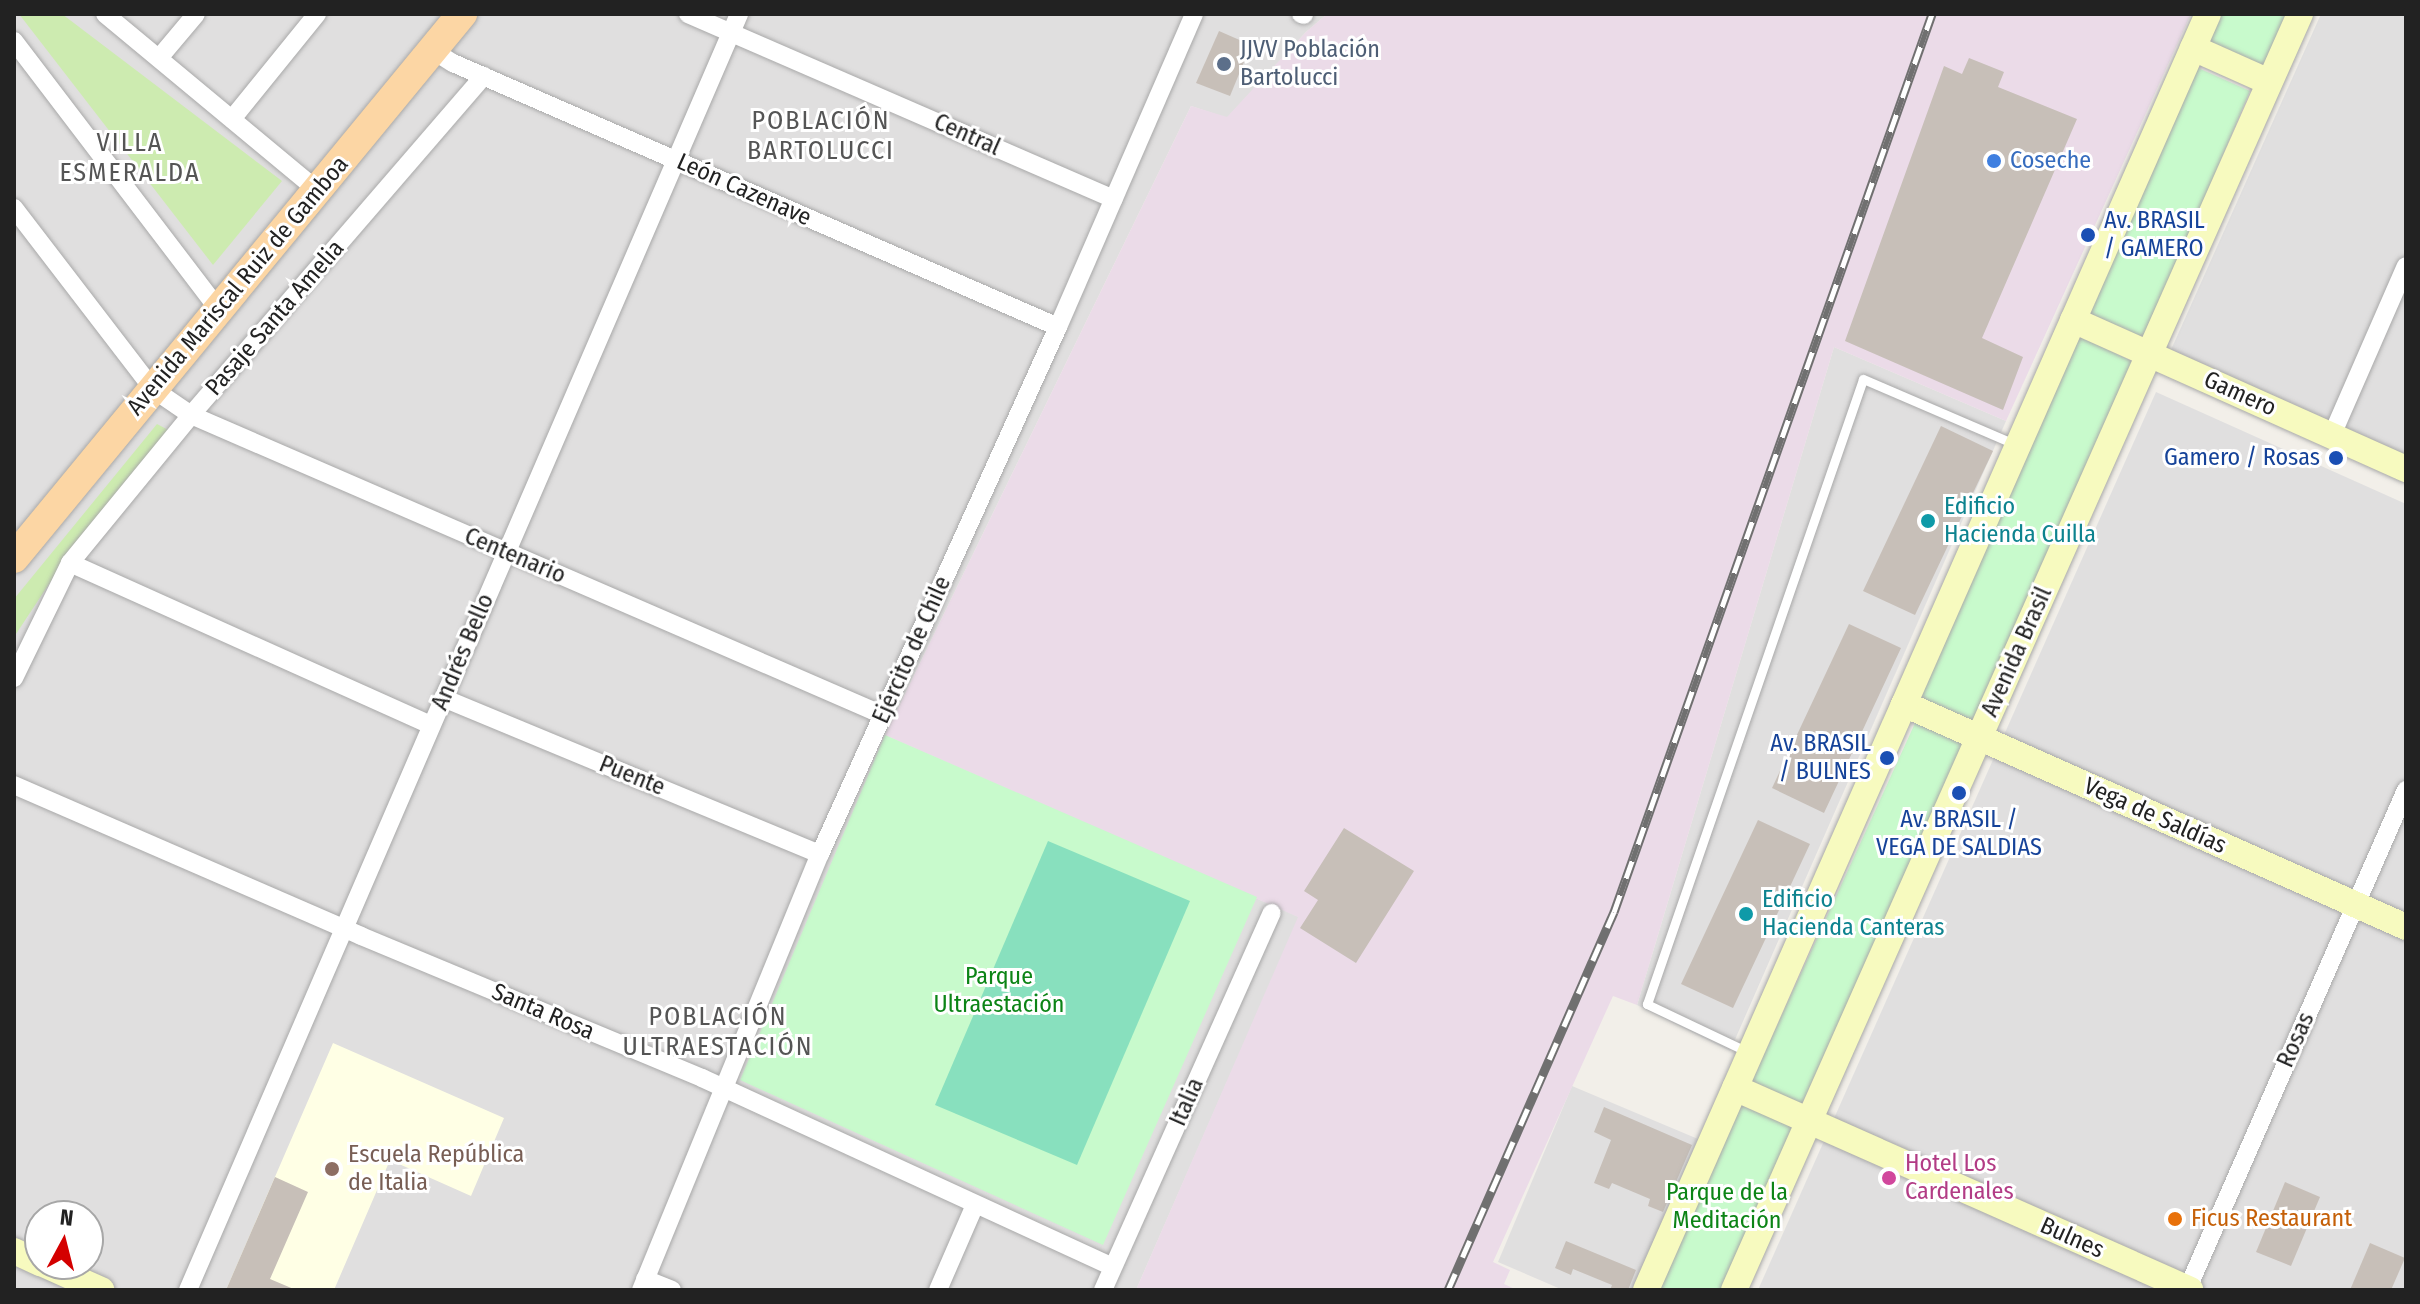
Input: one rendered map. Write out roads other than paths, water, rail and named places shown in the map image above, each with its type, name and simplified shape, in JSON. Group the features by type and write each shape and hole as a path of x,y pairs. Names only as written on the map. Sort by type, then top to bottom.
{"main road":[{"name":"Avenida Mariscal Ruiz de Gamboa","path":"14,558 462,14"},
{"path":"1646,1290 2208,14"},
{"name":"Avenida Brasil","path":"1734,1290 2300,14"},
{"path":"2193,48 2269,82"},
{"name":"Gamero","path":"2073,320 2406,469"},
{"name":"Vega de Saldías","path":"1904,704 2406,927"},
{"name":"Bulnes","path":"1735,1088 2188,1290"},
{"path":"79,1280 101,1290"}],"street":[{"path":"105,14 317,190"},
{"path":"159,58 196,14"},
{"path":"232,119 317,14"},
{"name":"Central","path":"688,14 1113,199"},
{"name":"Andrés Bello","path":"188,1290 739,14"},
{"name":"Ejército de Chile","path":"643,1284 820,854 1058,327 1194,14"},
{"path":"14,41 218,309"},
{"name":"León Cazenave","path":"432,50 484,76 1058,327"},
{"name":"Pasaje Santa Amelia","path":"14,678 70,563 191,415 484,76"},
{"name":"Centenario","path":"14,208 153,389 191,415 883,715"},
{"path":"2332,435 2406,266"},
{"path":"70,563 431,725"},
{"name":"Puente","path":"443,698 820,854"},
{"name":"Santa Rosa","path":"14,785 344,929 722,1088 1113,1267"},
{"name":"Rosas","path":"2188,1290 2406,790"},
{"name":"Italia","path":"1103,1290 1272,913"},
{"path":"938,1290 975,1205"},
{"path":"643,1284 672,1290"}],"lane":[{"path":"1750,1053 1647,1004 1863,379 2018,446"}],"railway":[{"path":"1448,1290 1614,912 1932,14"}],"place":[{"name":"JJVV Población Bartolucci","path":"1224,64"},
{"name":"Coseche","path":"1994,161"},
{"name":"Av. BRASIL / GAMERO","path":"2088,235"},
{"name":"Gamero / Rosas","path":"2336,458"},
{"name":"Edificio Hacienda Cuilla","path":"1928,521"},
{"name":"Av. BRASIL / BULNES","path":"1887,758"},
{"name":"Av. BRASIL / VEGA DE SALDIAS","path":"1959,793"},
{"name":"Edificio Hacienda Canteras","path":"1746,914"},
{"name":"Escuela República de Italia","path":"332,1169"},
{"name":"Hotel Los Cardenales","path":"1889,1178"},
{"name":"Ficus Restaurant","path":"2175,1219"}],"district":[{"name":"POBLACIÓN BARTOLUCCI","path":"821,136"},
{"name":"VILLA ESMERALDA","path":"130,158"},
{"name":"POBLACIÓN ULTRAESTACIÓN","path":"718,1032"}],"park label":[{"name":"Parque Ultraestación","path":"999,991"},
{"name":"Parque de la Meditación","path":"1727,1207"}]}
